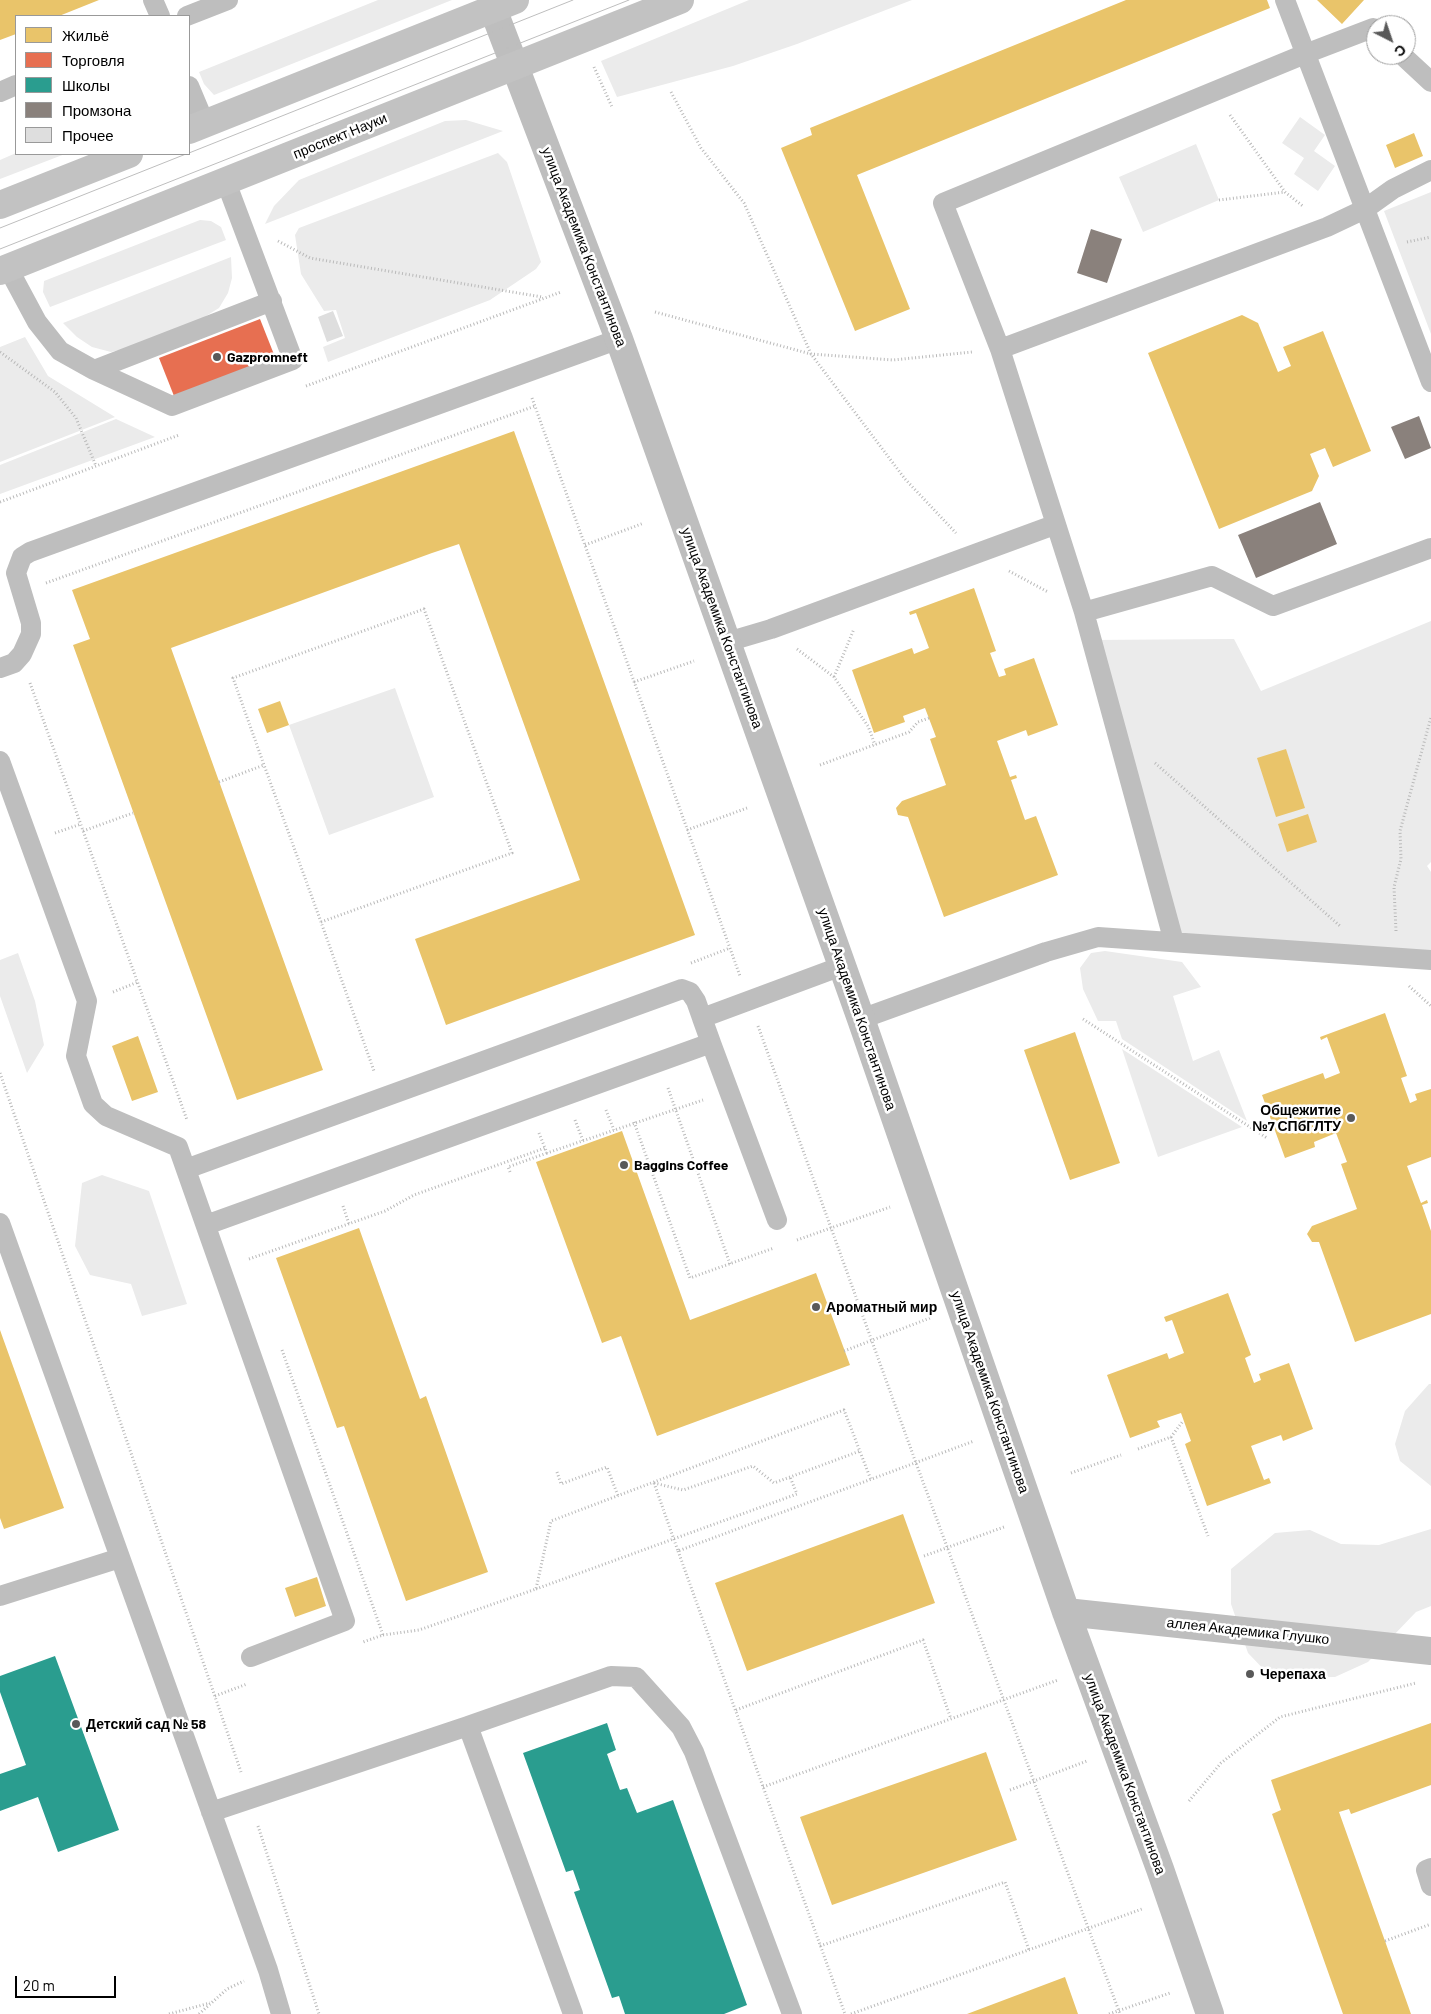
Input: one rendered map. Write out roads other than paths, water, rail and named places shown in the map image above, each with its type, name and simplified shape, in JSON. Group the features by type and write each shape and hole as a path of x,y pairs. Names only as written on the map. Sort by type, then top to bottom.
{"main road":[{"name":"проспект Науки","path":"4,270 680,0"},
{"path":"197,127 504,4"},
{"path":"0,205 127,155"}],"street":[{"name":"улица Академика Константинова","path":"504,4 515,66 619,339 861,1019 1066,1612 1164,1877 1210,2014"},
{"name":"аллея Академика Глушко","path":"1066,1612 1431,1651"}],"lane":[{"path":"153,0 160,15"},
{"path":"190,15 228,0"},
{"path":"1285,0 1431,382"},
{"path":"1174,942 1084,612 1054,525 1000,349 943,203 1366,31"},
{"path":"1413,65 1431,82"},
{"path":"0,92 15,85"},
{"path":"190,91 197,127"},
{"path":"1000,349 1327,227 1365,209 1393,189 1431,170"},
{"path":"4,270 37,322 60,351 94,370 172,406 239,375 294,360 226,182"},
{"path":"94,370 188,340 272,301"},
{"path":"0,668 14,662 20,656 28,645 31,634 31,623 20,592 16,573 17,565 22,557 30,552 619,339"},
{"path":"727,642 1054,525"},
{"path":"1084,612 1212,576 1273,606 1431,548"},
{"path":"0,761 87,1001 76,1056 93,1104 106,1116 178,1147 194,1166 206,1225 345,1620 251,1657"},
{"path":"861,1019 1046,952 1098,937 1431,960"},
{"path":"702,1018 842,966"},
{"path":"194,1166 682,989 690,992 696,1000 777,1220"},
{"path":"206,1225 711,1044"},
{"path":"0,1223 268,1970 281,2014"},
{"path":"0,1596 120,1558"},
{"path":"211,1812 611,1676 636,1676 681,1727 694,1752 792,2014"},
{"path":"468,1726 573,2014"},
{"path":"1431,1868 1426,1870 1431,1886"}],"tram line":[{"path":"190,153 573,0"},
{"path":"0,249 629,0"},
{"path":"0,228 183,155"}],"place":[{"name":"Gazpromneft","path":"217,357"},
{"name":"Общежитие №7 СПбГЛТУ","path":"1351,1118"},
{"name":"Baggins Coffee","path":"624,1165"},
{"name":"Ароматный мир","path":"816,1307"},
{"name":"Черепаха","path":"1250,1674"},
{"name":"Детский сад № 58","path":"76,1724"}]}
